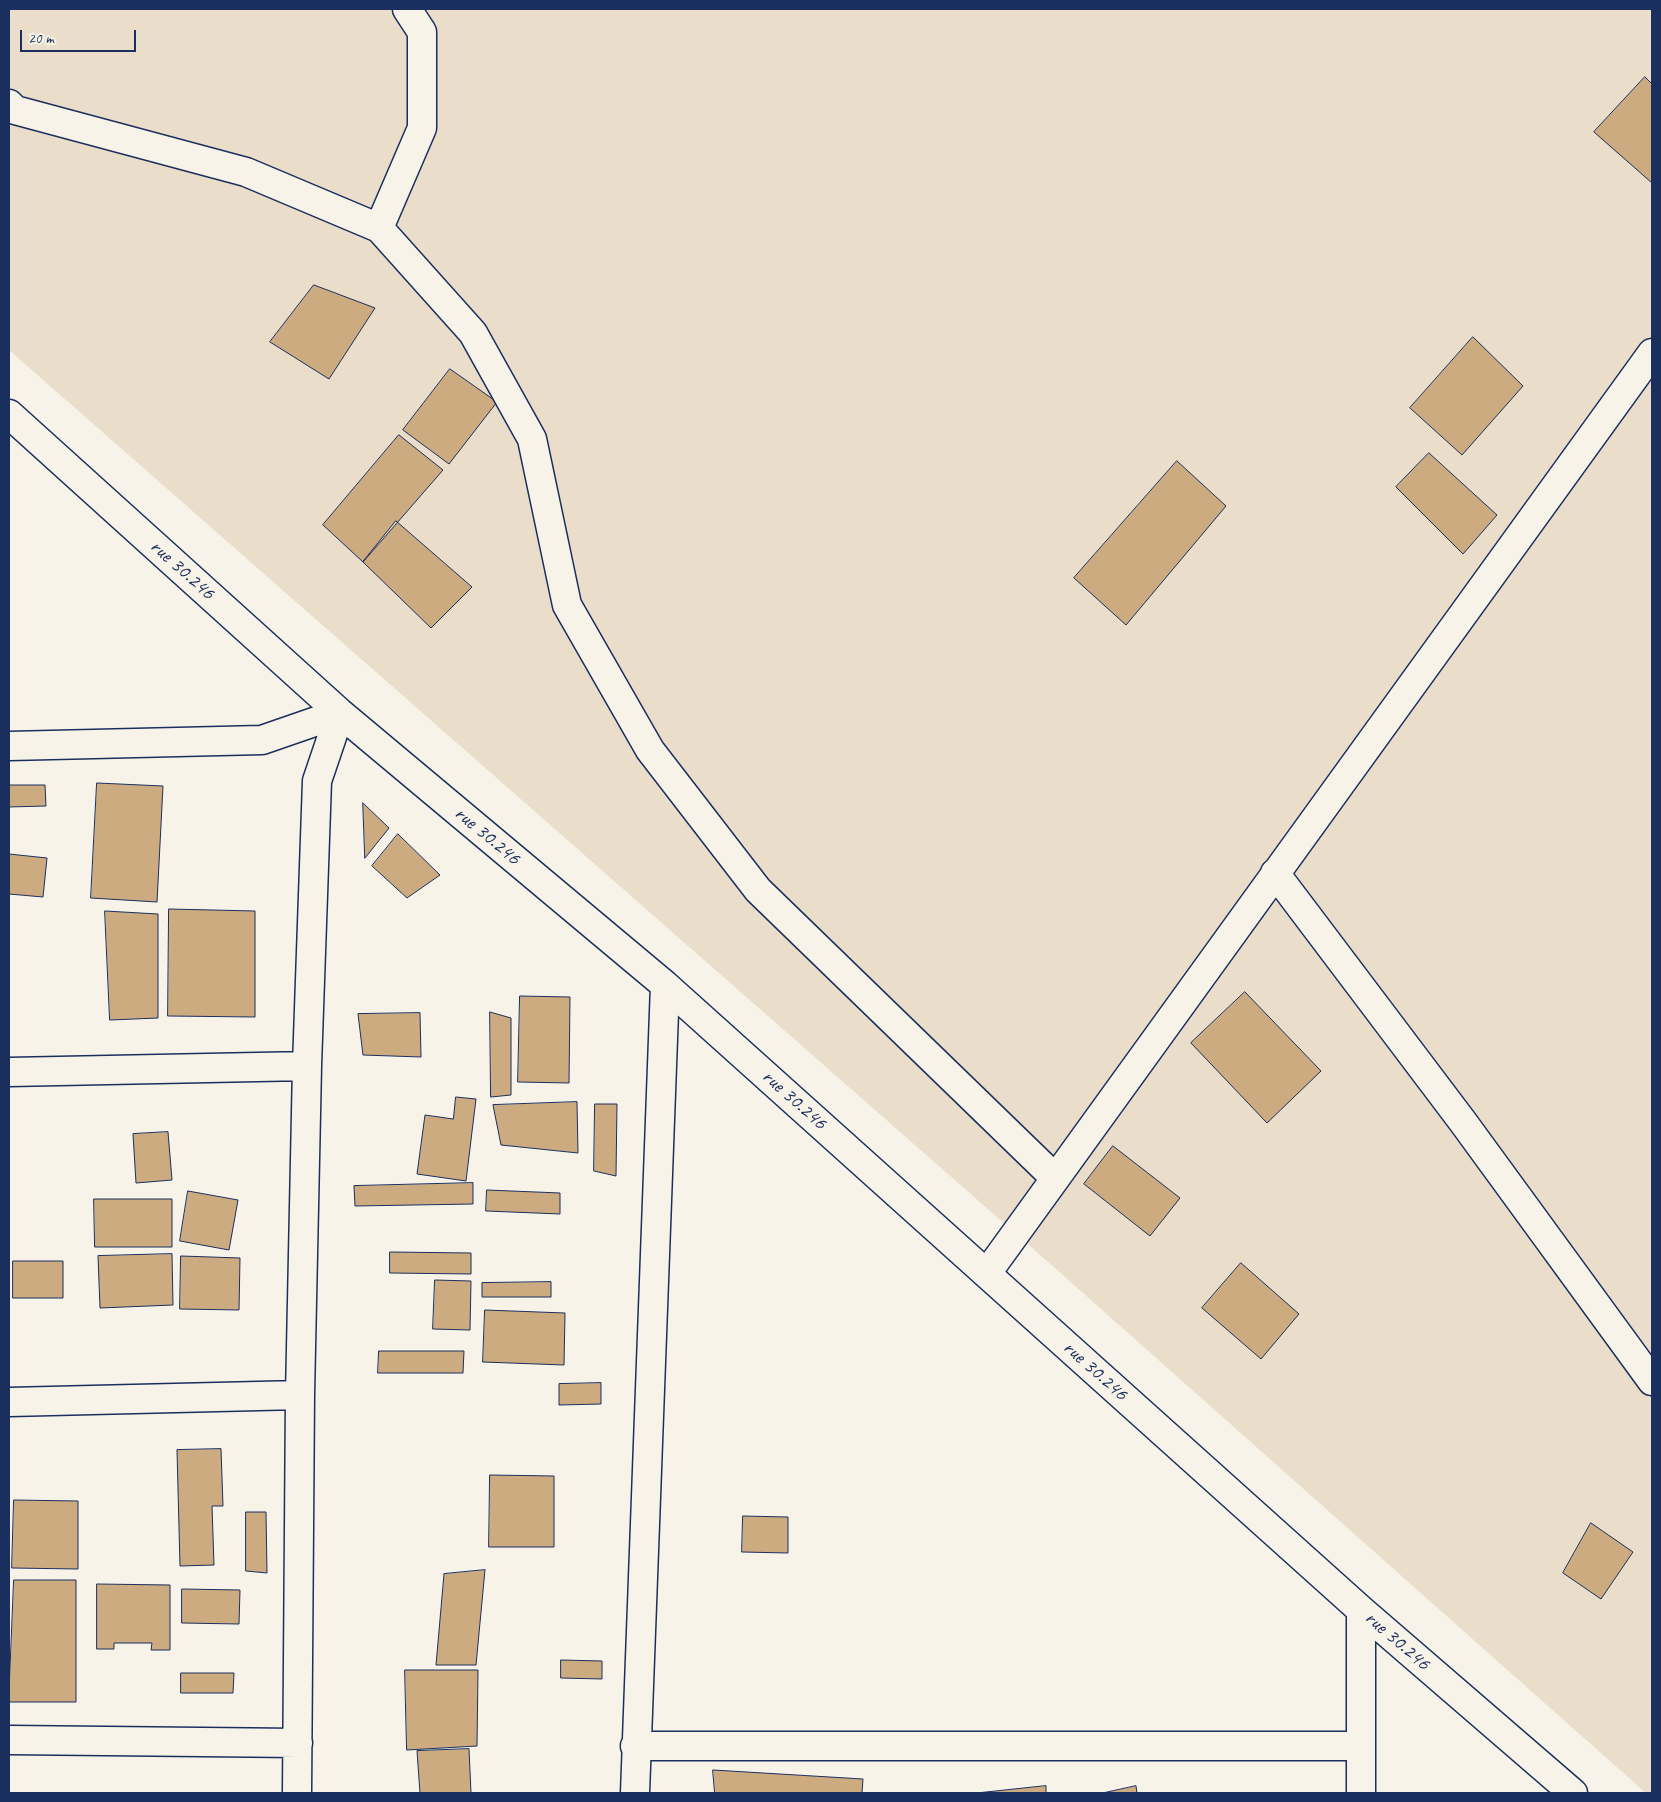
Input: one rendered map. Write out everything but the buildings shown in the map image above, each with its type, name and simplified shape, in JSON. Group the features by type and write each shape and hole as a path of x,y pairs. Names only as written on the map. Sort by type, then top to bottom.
{"street":[{"path":"379,228 422,128 422,32 407,9"},
{"path":"9,104 15,110 246,172 379,228 474,333 532,439 567,605 650,750 758,890 1055,1178"},
{"path":"987,1273 1652,354"},
{"name":"rue 30.246","path":"9,414 340,713 665,985 1361,1610 1573,1793"},
{"path":"9,746 262,740 340,713"},
{"path":"297,1793 300,1395 307,1066 317,781 340,713"},
{"path":"1275,873 1463,1122 1652,1381"},
{"path":"635,1793 635,1746 665,985"},
{"path":"9,1072 307,1066"},
{"path":"9,1402 300,1395"},
{"path":"1360,1793 1361,1610"},
{"path":"9,1740 298,1743"},
{"path":"635,1746 1361,1746"}],"shaded area":[{"path":"9,9 1652,9 1652,1793 1646,1793 1030,1246 9,350"}]}
